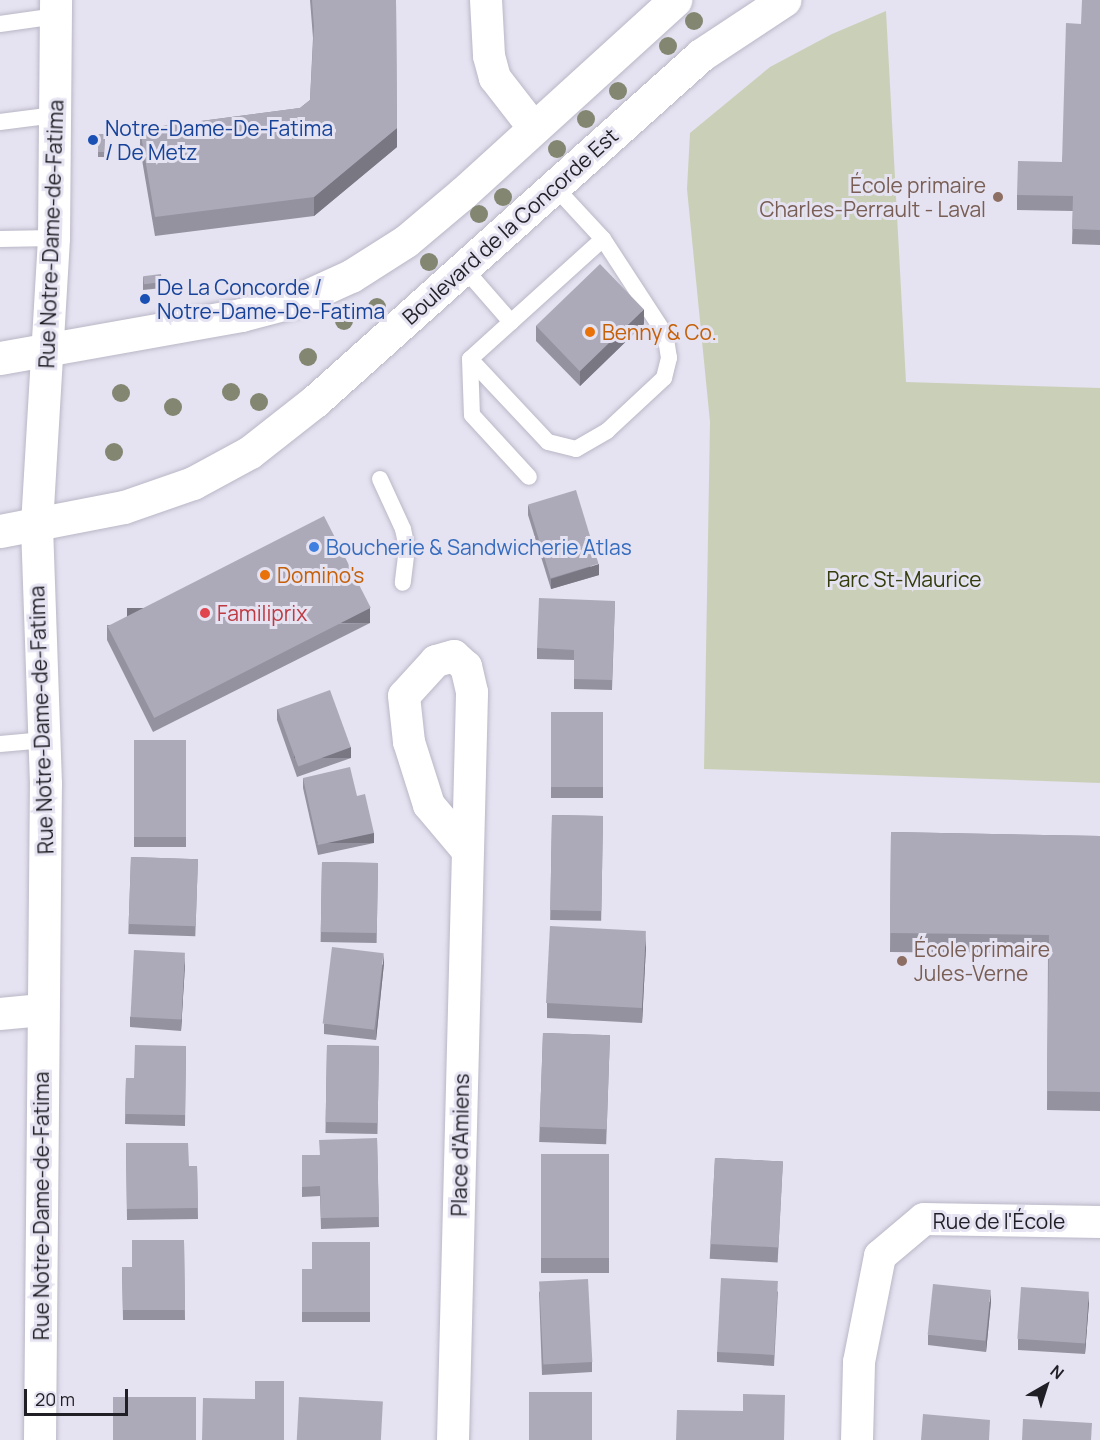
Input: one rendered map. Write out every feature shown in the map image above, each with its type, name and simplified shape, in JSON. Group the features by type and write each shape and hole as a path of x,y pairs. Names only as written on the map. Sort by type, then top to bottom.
{"street":[{"path":"486,0 489,56 495,78 533,127"},
{"path":"0,358 215,321 326,289 406,241 675,0"},
{"name":"Boulevard de la Concorde Est","path":"0,531 124,507 221,469 315,401 713,45 784,0"},
{"name":"Rue Notre-Dame-de-Fatima","path":"40,1440 45,740 37,525 54,238 56,8"},
{"name":"Place d'Amiens","path":"453,1440 472,692 466,667 454,656 436,661 404,696 409,742 429,805 467,850"},
{"path":"0,1014 42,1010"},
{"name":"Rue de l'École","path":"857,1440 859,1362 880,1256 924,1220 1100,1222"}],"lane":[{"path":"0,24 56,8"},
{"path":"0,122 55,115"},
{"path":"470,359 541,438 567,449 586,446 607,431 664,378 668,345 662,328 649,312 603,239 554,186"},
{"path":"0,239 54,238"},
{"path":"529,477 472,415 470,359 603,239"},
{"path":"463,267 511,322"},
{"path":"380,479 403,529 407,548 402,584"},
{"path":"0,744 45,740"}],"green space":[{"name":"Parc St-Maurice","path":"886,11 906,382 1100,388 1100,783 704,769 710,422 687,189 690,133 770,67 832,34"}],"building":[{"path":"312,0 396,0 397,128 314,197 155,217 140,129 300,108 310,100 314,27"},
{"path":"1082,0 1100,0 1100,230 1072,229 1073,196 1017,195 1018,161 1062,162 1066,23 1081,24"},
{"path":"98,134 105,134 104,152 98,152"},
{"name":"Benny & Co.","path":"600,264 644,309 580,371 536,326"},
{"path":"161,274 162,282 144,284 143,276"},
{"path":"576,490 599,564 551,578 528,505"},
{"path":"324,516 371,608 154,718 107,626"},
{"path":"539,598 615,601 612,680 574,679 574,650 537,648"},
{"path":"330,690 351,747 298,766 277,709"},
{"path":"551,712 603,712 603,787 551,787"},
{"path":"134,740 186,740 186,837 134,837"},
{"path":"350,767 357,796 365,794 374,833 318,845 303,778"},
{"path":"552,815 603,816 601,911 550,910"},
{"path":"891,832 1100,836 1100,1092 1047,1091 1049,935 890,933"},
{"path":"131,857 198,859 196,926 129,924"},
{"path":"322,862 378,863 377,933 321,932"},
{"path":"550,926 646,931 642,1008 546,1003"},
{"path":"332,947 384,953 374,1030 323,1023"},
{"path":"134,950 185,953 181,1020 130,1017"},
{"path":"543,1033 610,1035 607,1129 540,1127"},
{"path":"135,1045 186,1046 185,1115 125,1114 126,1078 134,1078"},
{"path":"327,1045 379,1046 378,1123 326,1122"},
{"path":"377,1138 379,1217 321,1218 320,1186 302,1187 302,1155 320,1155 319,1140"},
{"path":"126,1143 188,1143 189,1166 197,1166 198,1208 127,1209"},
{"path":"541,1154 609,1154 609,1258 541,1258"},
{"path":"715,1158 783,1162 778,1247 710,1244"},
{"path":"132,1240 184,1240 185,1310 123,1310 122,1267 132,1267"},
{"path":"312,1242 370,1242 370,1312 302,1312 302,1269 312,1269"},
{"path":"721,1278 778,1281 774,1355 717,1352"},
{"path":"588,1279 592,1362 543,1364 539,1282"},
{"path":"933,1284 991,1290 985,1341 928,1335"},
{"path":"1021,1287 1089,1292 1085,1344 1017,1339"},
{"path":"255,1381 284,1381 284,1440 202,1440 203,1398 255,1399"},
{"path":"529,1392 592,1392 592,1440 529,1440"},
{"path":"743,1394 785,1395 784,1440 676,1440 677,1410 743,1411"},
{"path":"113,1397 196,1397 196,1440 113,1440"},
{"path":"299,1397 383,1401 381,1440 297,1440"},
{"path":"923,1414 990,1420 989,1440 921,1440"},
{"path":"1023,1419 1092,1423 1091,1440 1022,1440"}],"place":[{"name":"Notre-Dame-De-Fatima / De Metz","path":"93,140"},
{"name":"École primaire Charles-Perrault - Laval","path":"998,197"},
{"name":"De La Concorde / Notre-Dame-De-Fatima","path":"145,299"},
{"name":"Benny & Co.","path":"590,332"},
{"name":"Boucherie & Sandwicherie Atlas","path":"314,547"},
{"name":"Domino's","path":"265,575"},
{"name":"Familiprix","path":"205,613"},
{"name":"École primaire Jules-Verne","path":"902,961"}]}
